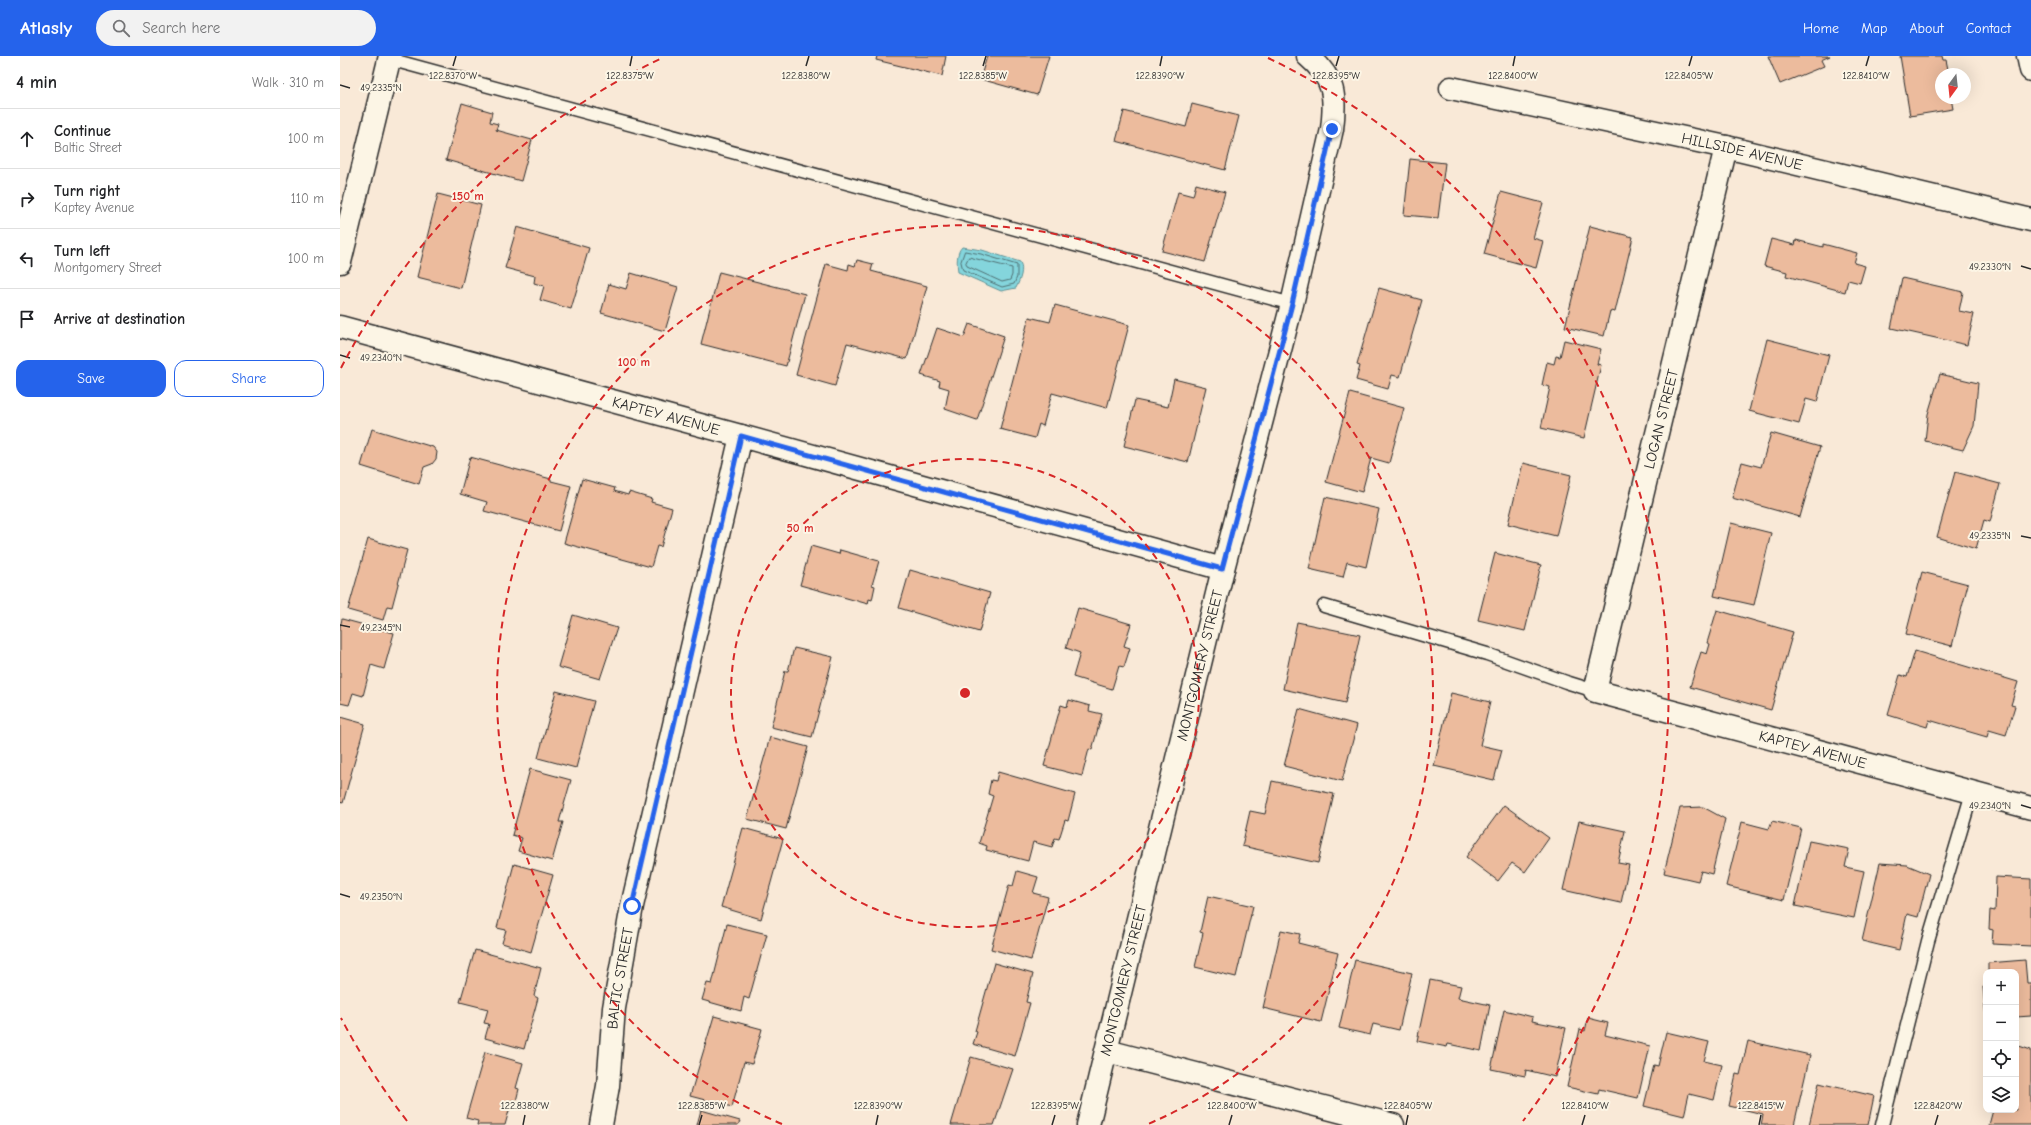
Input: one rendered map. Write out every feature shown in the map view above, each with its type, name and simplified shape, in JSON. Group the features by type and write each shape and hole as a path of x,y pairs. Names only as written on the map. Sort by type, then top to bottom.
{"street":[{"path":"2028,56 2031,70"},
{"path":"340,262 389,57"},
{"name":"MONTGOMERY STREET","path":"1088,1125 1222,569 1292,304 1332,129 1335,104 1331,86 1315,62"},
{"name":"HILLSIDE AVENUE","path":"1451,88 1726,147 2031,220"},
{"name":"LOGAN STREET","path":"1595,691 1726,147"},
{"name":"KAPTEY AVENUE","path":"340,327 1222,569"},
{"name":"BALTIC STREET","path":"601,1125 608,1086 614,1008 632,906 741,436"},
{"name":"KAPTEY AVENUE","path":"1595,691 2031,808"},
{"path":"1107,1051 1394,1125"}],"lane":[{"path":"389,57 1292,304"},
{"path":"1324,606 1487,654 1595,691"},
{"path":"1882,1125 1928,941 1972,793"}],"water":[{"path":"962,247 982,250 1020,262 1022,272 1016,288 1001,291 958,272 958,255"}],"building":[{"path":"877,56 946,56 942,76 876,60"},
{"path":"987,56 1049,56 1037,95 980,79"},
{"path":"1768,56 1830,56 1821,60 1824,66 1780,84"},
{"path":"1900,56 1942,56 1943,60 1946,60 1948,68 1935,68 1935,104 1952,104 1953,109 1910,116"},
{"path":"462,103 492,112 490,122 498,124 496,130 532,140 521,181 446,160"},
{"path":"1192,104 1239,116 1225,170 1116,141 1124,111 1186,127"},
{"path":"1410,159 1445,163 1438,218 1404,215"},
{"path":"1196,184 1225,192 1205,262 1162,251 1178,192 1193,196"},
{"path":"1501,192 1543,203 1533,238 1543,241 1536,268 1484,254"},
{"path":"438,194 481,205 461,288 417,277"},
{"path":"1590,226 1633,237 1615,312 1610,311 1604,336 1565,327"},
{"path":"517,227 589,248 571,309 540,300 544,286 534,283 535,276 505,268"},
{"path":"1771,239 1795,245 1796,240 1823,247 1823,244 1857,253 1854,263 1865,266 1860,283 1848,280 1845,292 1786,276 1787,272 1764,266"},
{"path":"857,260 873,264 871,271 927,286 907,359 847,343 835,386 796,375 826,264 848,270 849,264 855,266"},
{"path":"719,272 805,294 786,366 701,344"},
{"path":"631,273 678,287 665,331 601,313 609,284 626,289"},
{"path":"1902,278 1963,292 1959,311 1974,314 1967,345 1891,328"},
{"path":"1379,288 1422,300 1400,377 1392,375 1388,389 1356,380 1360,366 1357,365"},
{"path":"1055,305 1129,325 1107,408 1052,393 1043,426 1039,424 1035,438 1000,429 1029,317 1050,322"},
{"path":"969,324 1004,336 977,420 945,409 949,389 939,386 940,381 921,375 937,328 964,337"},
{"path":"1767,339 1829,355 1817,402 1806,399 1799,424 1749,411"},
{"path":"1564,340 1601,349 1597,364 1601,365 1584,438 1541,428 1550,387 1542,385 1547,362 1554,364 1556,356 1560,357"},
{"path":"1940,374 1978,383 1974,426 1963,450 1925,441 1928,414"},
{"path":"1174,379 1206,387 1188,462 1124,446 1135,400 1168,407"},
{"path":"1350,393 1404,408 1389,463 1371,458 1362,492 1326,482"},
{"path":"372,429 433,447 437,452 436,459 432,464 424,467 419,484 361,466"},
{"path":"1771,433 1820,447 1800,517 1732,498 1742,462 1761,467"},
{"path":"470,457 551,479 551,481 571,486 559,531 484,511 487,502 460,494"},
{"path":"1523,463 1571,475 1556,536 1508,524"},
{"path":"1955,472 2000,484 1990,522 1984,520 1976,549 1937,537"},
{"path":"582,479 615,488 614,491 628,495 629,492 652,499 651,502 672,508 661,547 657,546 651,567 564,543"},
{"path":"1325,497 1379,509 1366,567 1347,562 1343,577 1309,569"},
{"path":"1731,523 1771,533 1754,605 1714,596"},
{"path":"368,539 407,550 392,607 387,606 383,620 348,610"},
{"path":"811,546 839,554 840,550 879,561 872,585 875,586 872,600 869,599 868,604 800,585"},
{"path":"1495,553 1541,565 1525,631 1478,620"},
{"path":"910,570 990,593 979,632 899,608"},
{"path":"1922,572 1968,584 1952,646 1906,634"},
{"path":"1078,608 1131,624 1124,646 1130,648 1124,667 1119,666 1112,689 1073,677 1080,653 1066,648"},
{"path":"1717,610 1793,632 1771,710 1690,687 1701,652 1707,654 1710,644 1707,643"},
{"path":"573,615 617,628 600,679 558,667"},
{"path":"342,619 394,633 384,669 371,665 363,696 353,693 349,705 340,703 340,627"},
{"path":"1297,622 1360,635 1345,703 1283,689"},
{"path":"794,648 833,657 812,737 771,727 785,671 788,671"},
{"path":"1915,651 2018,682 2011,705 2015,706 2006,735 1989,730 1987,737 1929,720 1927,727 1888,715 1900,675 1907,677"},
{"path":"556,691 594,701 576,768 538,758"},
{"path":"1451,693 1490,702 1480,745 1502,750 1494,780 1434,766"},
{"path":"1069,700 1090,706 1089,711 1102,714 1092,750 1089,749 1082,776 1044,766 1061,705 1067,707"},
{"path":"1299,709 1357,725 1342,781 1284,766"},
{"path":"340,717 365,724 343,803 340,802"},
{"path":"770,737 808,747 786,829 747,819"},
{"path":"530,769 571,780 559,822 563,822 552,861 518,851 522,838 512,835"},
{"path":"998,772 1075,794 1068,821 1065,820 1059,839 1055,838 1052,847 1033,842 1028,861 986,850 987,846 979,843 993,796 988,794 991,780 996,781"},
{"path":"1272,781 1334,794 1318,863 1242,846 1250,811 1265,814"},
{"path":"1504,805 1549,838 1525,872 1512,863 1498,881 1466,857"},
{"path":"1703,807 1725,819 1712,874 1701,871 1698,881 1664,873 1680,808"},
{"path":"1579,821 1625,831 1618,863 1629,865 1621,903 1563,890"},
{"path":"1772,821 1801,828 1784,900 1726,886 1742,822 1769,829"},
{"path":"743,828 783,839 761,919 721,907"},
{"path":"1809,841 1849,849 1845,867 1864,871 1854,918 1795,906"},
{"path":"1880,863 1907,865 1929,874 1918,917 1907,914 1899,950 1862,941"},
{"path":"514,864 553,875 531,952 502,943 506,930 497,928"},
{"path":"1017,871 1038,877 1033,893 1048,897 1031,960 991,949 1009,885 1013,886"},
{"path":"1996,877 2031,879 2031,946 1992,944 1993,930 1989,929 1990,910 1995,911"},
{"path":"1208,896 1253,906 1236,977 1195,967 1203,933 1200,932"},
{"path":"727,924 767,934 749,999 744,997 741,1011 702,1000 707,983 712,984"},
{"path":"1281,930 1300,934 1298,943 1338,953 1321,1022 1263,1008"},
{"path":"475,950 541,968 534,996 538,998 524,1049 485,1038 489,1024 484,1023 488,1009 460,1002"},
{"path":"1355,960 1412,973 1399,1030 1373,1024 1370,1035 1339,1028"},
{"path":"2025,960 2027,983 2031,983 2031,1016 2019,1017 2019,969 1988,969 1988,963"},
{"path":"994,963 1033,974 1026,1002 1030,1003 1015,1056 973,1044 977,1032 975,1031"},
{"path":"1430,980 1461,986 1458,998 1490,1005 1481,1051 1448,1044 1447,1047 1417,1041"},
{"path":"1504,1010 1533,1017 1532,1021 1566,1028 1555,1077 1526,1070 1525,1076 1491,1069"},
{"path":"714,1016 762,1029 752,1064 744,1062 732,1107 690,1096"},
{"path":"1588,1018 1608,1023 1605,1035 1650,1046 1638,1098 1599,1089 1598,1094 1567,1087 1580,1029 1585,1031"},
{"path":"1666,1032 1709,1042 1704,1061 1722,1065 1714,1100 1689,1094 1684,1116 1644,1106 1654,1065 1658,1066"},
{"path":"1748,1041 1810,1055 1794,1125 1761,1125 1763,1114 1729,1106 1736,1074 1740,1075"},
{"path":"2019,1046 2031,1050 2031,1125 1989,1125 1992,1113 2019,1113"},
{"path":"485,1052 523,1063 516,1088 519,1089 516,1101 512,1100 505,1125 477,1125 478,1121 466,1118"},
{"path":"971,1057 1013,1069 994,1125 951,1125"},
{"path":"1819,1083 1874,1096 1868,1125 1809,1125"},
{"path":"701,1110 740,1121 738,1125 697,1125"}],"route":[{"path":"632,906 741,436 1222,569 1292,304 1332,129"}]}
